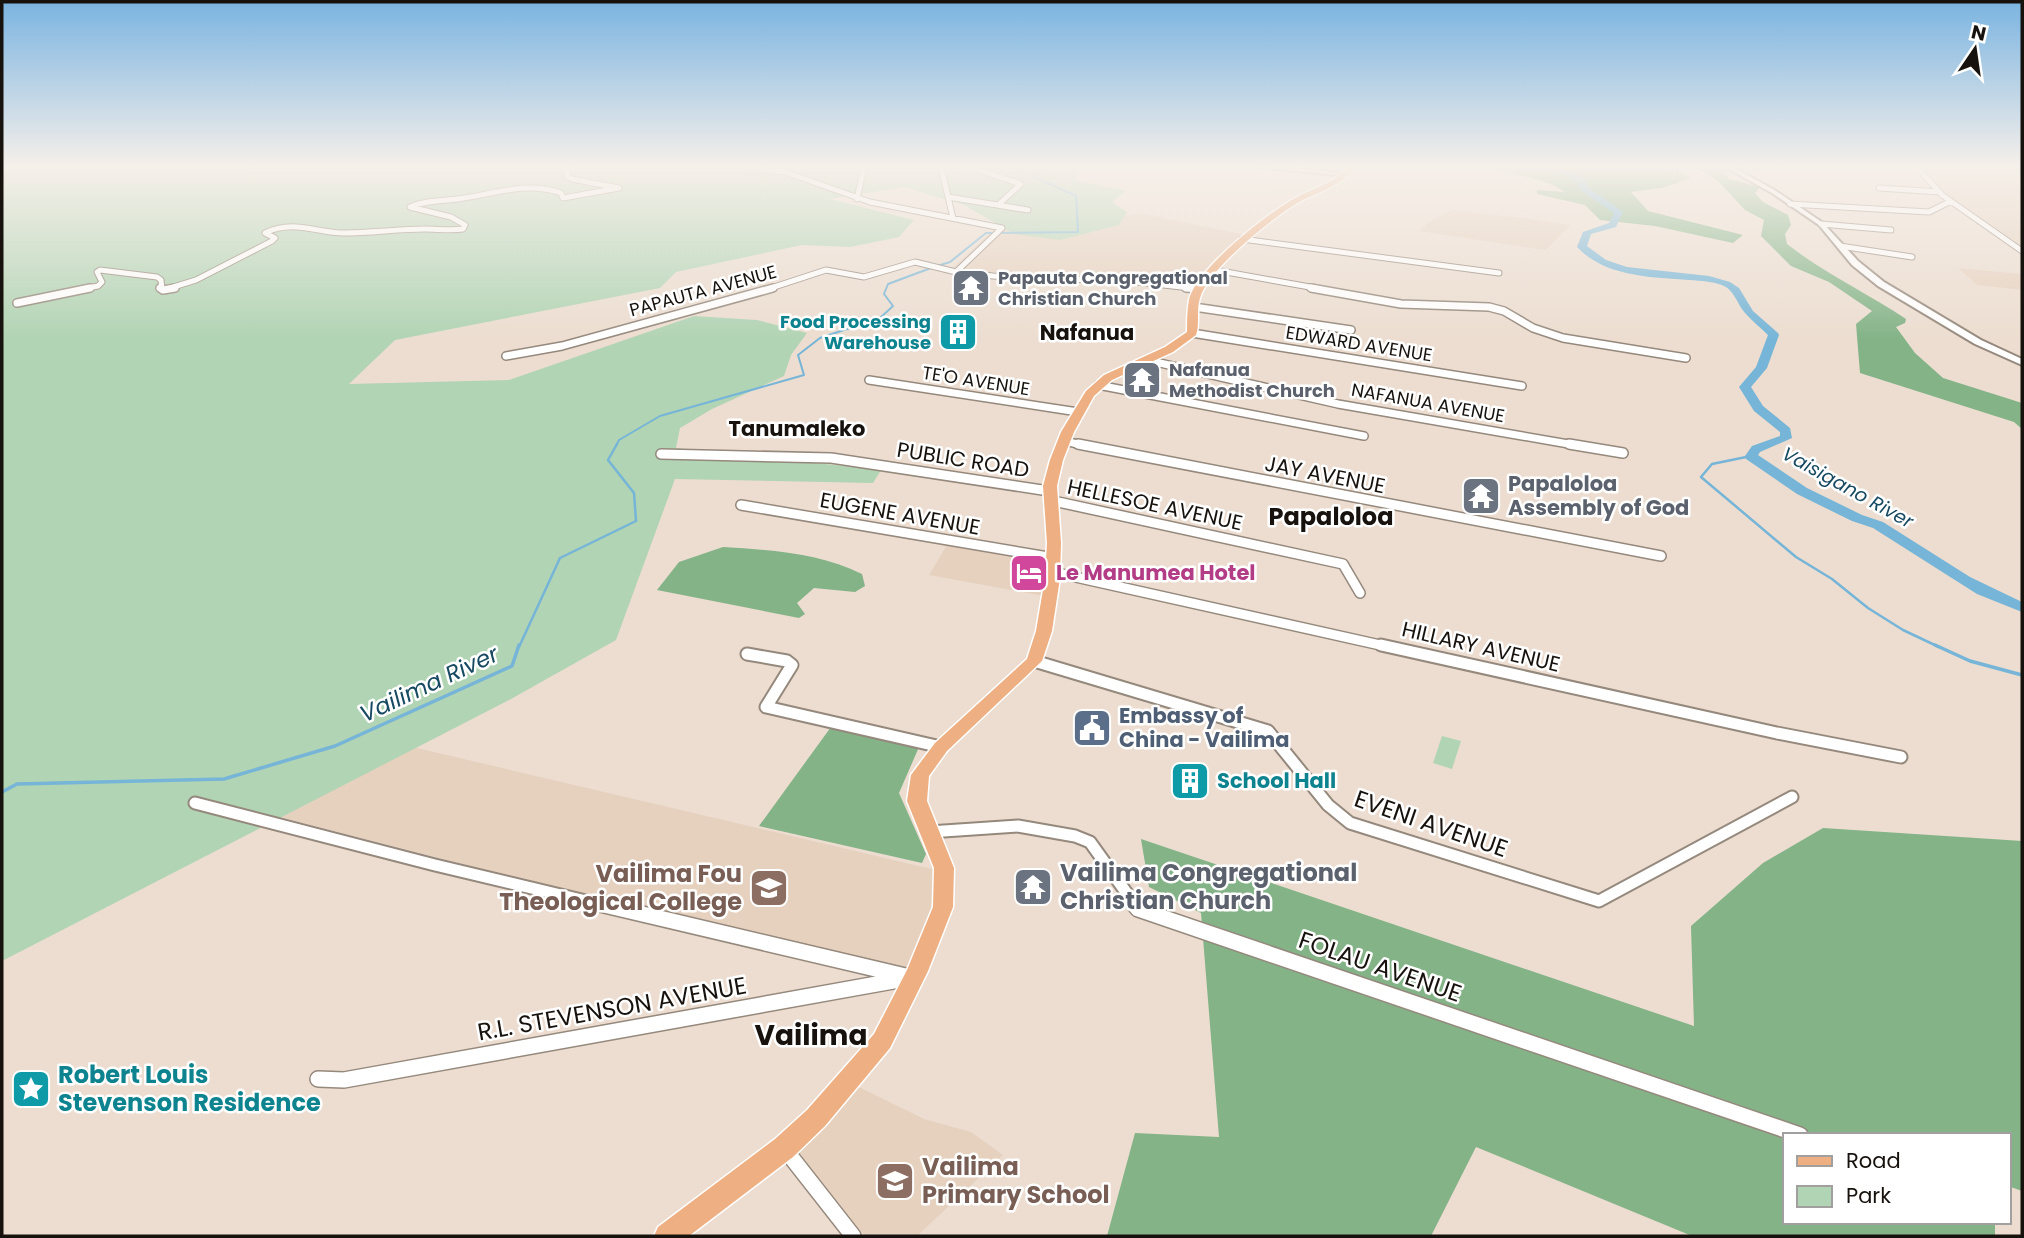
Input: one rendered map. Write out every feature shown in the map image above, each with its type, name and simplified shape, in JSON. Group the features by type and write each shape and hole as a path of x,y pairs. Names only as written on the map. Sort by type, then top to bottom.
{"main road":[{"path":"667,1236 784,1148 816,1118 882,1041 914,978 943,906 946,886 944,868 917,802 917,786 925,767 941,747 1034,661 1041,645 1053,565 1049,496 1065,441 1078,412 1098,385 1108,377 1169,350 1192,333 1194,299 1199,289 1242,239 1260,225"}],"street":[{"path":"17,303 98,286 102,282 97,272 107,269 157,277 161,280 160,288 173,289 211,275 228,262 272,241 275,238 265,233 273,229 308,226 341,233 428,229 450,231 463,229 465,225"},
{"path":"956,272 1002,228 986,225"},
{"path":"1822,225 1855,263 1886,287 1978,342 2022,362"},
{"path":"1830,225 1891,230"},
{"path":"1985,225 2022,251"},
{"path":"1242,239 1499,273"},
{"path":"1840,246 1912,257"},
{"name":"PAPAUTA AVENUE","path":"506,356 562,346 667,315 736,300 817,271 835,271 864,277 915,262 956,272 1055,280 1110,279 1199,289"},
{"path":"1215,270 1401,304 1489,307 1557,337 1686,358"},
{"path":"1194,307 1351,330"},
{"name":"EDWARD AVENUE","path":"1192,333 1522,386"},
{"path":"1601,345 1618,340"},
{"name":"NAFANUA AVENUE","path":"1147,360 1338,404 1623,453"},
{"name":"TE'O AVENUE","path":"869,380 1078,412"},
{"path":"1098,385 1364,436"},
{"name":"JAY AVENUE","path":"1065,441 1661,556"},
{"name":"PUBLIC ROAD","path":"661,453 831,458 1049,496"},
{"name":"HELLESOE AVENUE","path":"1049,496 1343,564 1360,593"},
{"name":"EUGENE AVENUE","path":"741,505 1053,565"},
{"name":"HILLARY AVENUE","path":"1053,565 1777,733 1901,757"},
{"path":"747,654 792,665 766,707 941,747"},
{"name":"EVENI AVENUE","path":"1034,661 1268,731 1283,744 1335,811 1350,823 1599,901 1792,797"},
{"path":"195,803 447,868 914,978"},
{"name":"FOLAU AVENUE","path":"929,832 1018,825 1075,835 1090,842 1138,909 1794,1133"},
{"name":"R.L. STEVENSON AVENUE","path":"318,1079 344,1080 914,978"},
{"path":"784,1148 853,1236"}],"shaded area":[{"path":"999,225 1197,225 1241,234 1196,287 1102,277 1059,279 951,269"},
{"path":"1426,225 1570,225 1546,250 1419,231"},
{"path":"1988,225 2022,225 2022,249"},
{"path":"1958,268 2022,274 2022,290 1977,285"},
{"path":"947,545 1043,561 1049,566 1044,596 929,575"},
{"name":"Vailima Fou Theological College","path":"383,740 936,870 935,893 919,947 905,970 669,917 245,808"},
{"name":"Vailima Primary School","path":"859,1087 924,1119 971,1132 1003,1155 917,1236 866,1236 836,1206 794,1156"}],"green space":[{"path":"2,225 910,225 899,237 850,247 802,245 676,272 660,288 395,340 349,384 509,380 694,316 757,320 807,333 791,355 784,376 712,409 680,428 676,448 881,470 873,483 675,479 616,640 511,699 2,961"},
{"path":"998,225 1119,225 1060,240 1014,234"},
{"path":"1644,225 1703,225 1743,235 1733,243"},
{"path":"1763,225 1791,225 1785,234 1787,244 1906,319 1905,323 1896,327 1915,353 1943,378 2022,403 2022,429 2014,422 1860,373 1856,324 1872,311 1829,282 1791,266 1761,236"},
{"path":"723,547 777,551 829,561 862,574 865,586 855,592 814,588 797,603 805,614 799,618 657,590 679,562"},
{"path":"831,727 919,747 899,793 926,854 922,863 759,826"},
{"path":"1442,736 1461,741 1452,769 1433,763"},
{"path":"1823,828 2022,841 2022,1191 2010,1187 2010,1133 1783,1133 1783,1224 1995,1224 1995,1236 1692,1236 1476,1147 1431,1236 1107,1236 1135,1133 1219,1137 1201,913 1149,887 1141,839 1694,1026 1691,926 1763,863"}],"waterway":[{"name":"Vailima River","path":"937,266 950,262 986,233 1078,232 1078,225"},
{"name":"Vaisigano River","path":"1613,225 1587,232 1582,247 1602,262 1627,270 1709,279 1727,284 1735,290 1750,313 1774,335 1761,368 1745,387 1758,408 1786,431 1786,438 1756,449 1751,456 1802,491 1857,518 1878,525 1964,580 2022,607"},
{"name":"Vailima River","path":"617,444 619,440 660,416 804,375 798,355 820,338 880,318 893,306 884,294 888,284 931,268"},
{"name":"Vailima River","path":"519,647 560,558 636,521 634,493 608,460 617,444"},
{"path":"1751,456 1712,464 1701,477 1796,557 1832,579 1868,608 1903,630 1939,647"},
{"name":"Vailima River","path":"2,792 17,784 224,779 335,746 512,666 519,645"},
{"path":"1935,645 1970,661 2022,675"}],"place":[{"name":"Papauta Congregational Christian Church","path":"971,288"},
{"name":"Food Processing Warehouse","path":"958,332"},
{"name":"Nafanua Methodist Church","path":"1142,380"},
{"name":"Papaloloa Assembly of God","path":"1481,496"},
{"name":"Le Manumea Hotel","path":"1029,573"},
{"name":"Embassy of China - Vailima","path":"1092,728"},
{"name":"School Hall","path":"1190,781"},
{"name":"Vailima Congregational Christian Church","path":"1033,887"},
{"name":"Vailima Fou Theological College","path":"769,888"},
{"name":"Robert Louis Stevenson Residence","path":"31,1089"},
{"name":"Vailima Primary School","path":"895,1181"}],"district":[{"name":"Nafanua","path":"1087,333"},
{"name":"Tanumaleko","path":"797,429"},
{"name":"Papaloloa","path":"1331,517"},
{"name":"Vailima","path":"811,1035"}]}
